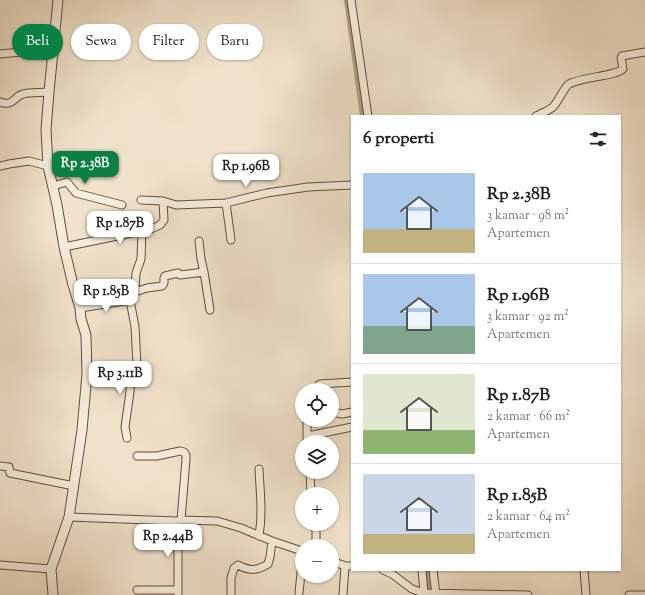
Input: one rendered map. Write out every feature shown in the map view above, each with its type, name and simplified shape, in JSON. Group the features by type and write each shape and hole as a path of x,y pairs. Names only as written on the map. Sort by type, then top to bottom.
{"street":[{"path":"56,24 58,0"},
{"path":"351,0 368,115"},
{"path":"538,115 553,106 568,85 592,77 620,72 623,69 622,56 645,52"},
{"path":"0,54 12,53"},
{"path":"52,60 46,130 48,166 64,247 86,335 87,374 82,430 69,517 51,569 53,595"},
{"path":"0,102 13,102 21,94 49,92"},
{"path":"0,166 29,161 48,166"},
{"path":"53,186 67,182 76,193 122,205"},
{"path":"141,200 163,201 176,204 226,203 267,193 308,187 351,185"},
{"path":"64,247 156,227 164,220 163,201"},
{"path":"226,203 231,240"},
{"path":"135,292 136,273 141,259 142,231"},
{"path":"199,241 210,310"},
{"path":"127,438 125,427 130,399 131,377 135,372 137,365 135,327 130,300 131,296 135,292 147,288 162,286 166,275 204,272"},
{"path":"80,308 130,300"},
{"path":"87,374 118,374 131,377"},
{"path":"336,383 351,382"},
{"path":"339,413 351,412"},
{"path":"322,435 351,427"},
{"path":"137,456 157,456 180,451 184,452 186,455 178,520 178,592 137,590"},
{"path":"0,466 8,467 10,473 74,486"},
{"path":"259,469 262,509 260,536"},
{"path":"69,517 217,521 241,528 295,549"},
{"path":"231,595 231,578 234,568 238,565 251,570 268,564 272,541"},
{"path":"339,563 349,566 344,595"},
{"path":"0,565 51,569"},
{"path":"385,571 392,574 410,591 431,593 528,595"},
{"path":"422,571 431,593"},
{"path":"431,593 433,571"},
{"path":"584,571 586,595"},
{"path":"299,593 300,583"},
{"path":"629,595 644,595"}],"waterway":[{"path":"347,0 363,115"},
{"path":"426,571 429,595"}]}
